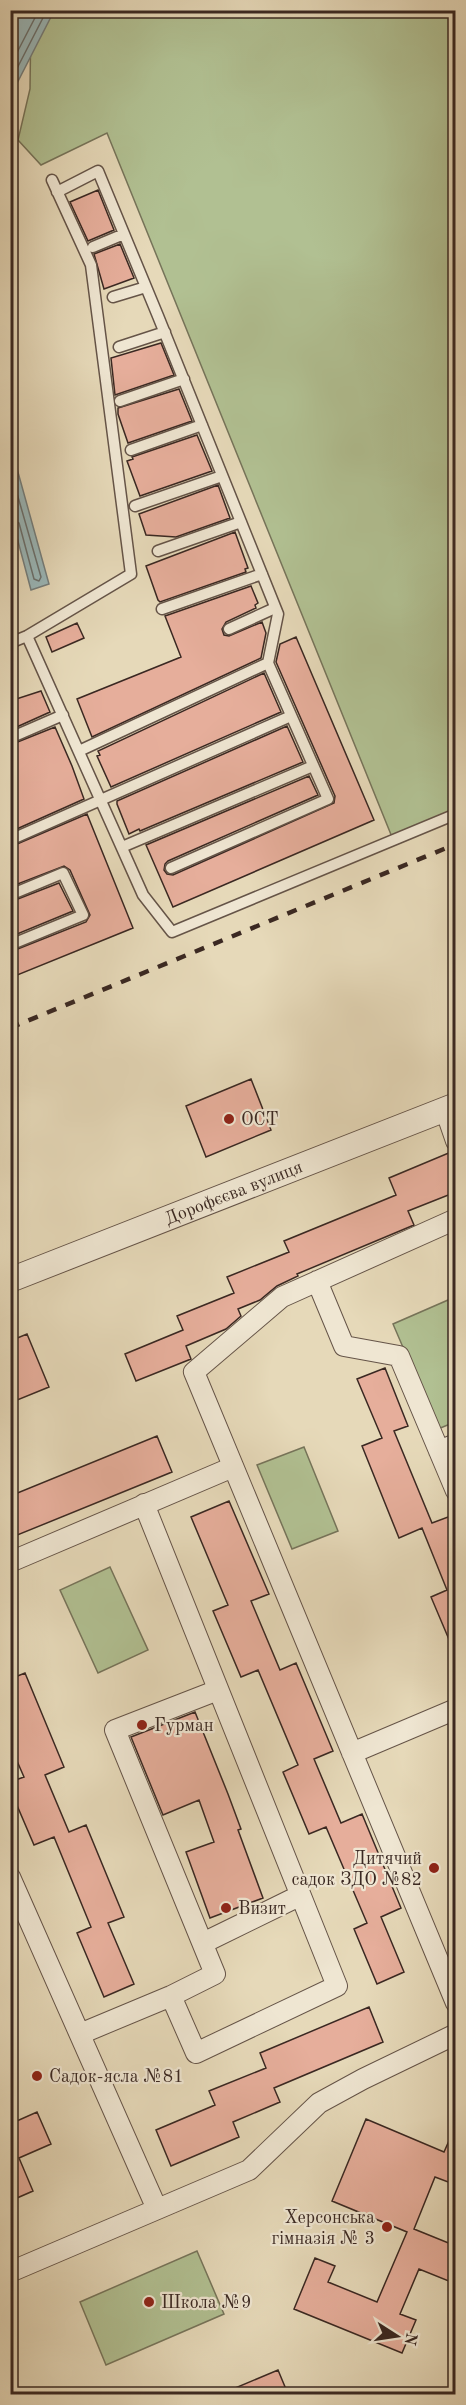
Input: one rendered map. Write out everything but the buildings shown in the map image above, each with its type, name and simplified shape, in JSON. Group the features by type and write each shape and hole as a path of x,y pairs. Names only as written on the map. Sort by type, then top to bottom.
{"street":[{"path":"450,1107 456,1141"},
{"name":"Дорофєєва вулиця","path":"10,1280 450,1107"},
{"path":"456,1219 282,1297 194,1372 456,2003"},
{"path":"317,1281 344,1346 399,1356 447,1448 456,1491"},
{"path":"10,1563 144,1503 233,1467"},
{"path":"144,1503 299,1896 337,1986 196,2053 171,1996"},
{"path":"80,2034 171,1996 214,1974 114,1730 218,1690"},
{"path":"352,1753 456,1709"},
{"path":"10,1877 157,2209"},
{"path":"203,1943 299,1896"},
{"path":"10,2272 249,2170 320,2103 363,2079 456,2034"}],"lane":[{"path":"57,192 98,171 278,614 268,663 328,799 171,868"},
{"path":"10,643 27,636 131,574 91,265 52,180"},
{"path":"93,247 124,234"},
{"path":"113,297 146,287"},
{"path":"119,347 165,332"},
{"path":"120,400 184,379"},
{"path":"131,450 202,425"},
{"path":"135,506 222,476"},
{"path":"158,551 241,522"},
{"path":"162,609 262,574"},
{"path":"229,629 275,608"},
{"path":"27,636 143,895 172,932 456,814"},
{"path":"79,750 268,663"},
{"path":"10,738 63,715"},
{"path":"10,840 291,716"},
{"path":"122,847 313,766"},
{"path":"10,895 63,873 82,915 10,945"}],"green space":[{"path":"31,11 455,11 455,815 394,842 107,133 41,165 18,140 30,89"},
{"path":"455,1297 455,1422 438,1429 393,1324"},
{"path":"304,1447 338,1531 292,1549 257,1465"},
{"path":"110,1567 148,1650 98,1673 60,1590"},
{"path":"197,2251 224,2314 106,2365 80,2302"}],"water":[{"path":"10,11 54,11 11,95"},
{"path":"11,447 49,584 31,590 11,515"}],"railway":[{"path":"10,1028 456,844"}],"place":[{"name":"ОСТ","path":"229,1119"},
{"name":"Гурман","path":"142,1725"},
{"name":"Дитячий садок ЗДО №82","path":"434,1868"},
{"name":"Визит","path":"226,1908"},
{"name":"Садок-ясла №81","path":"37,2076"},
{"name":"Херсонська гімназія № 3","path":"387,2227"},
{"name":"Школа №9","path":"149,2302"}]}
